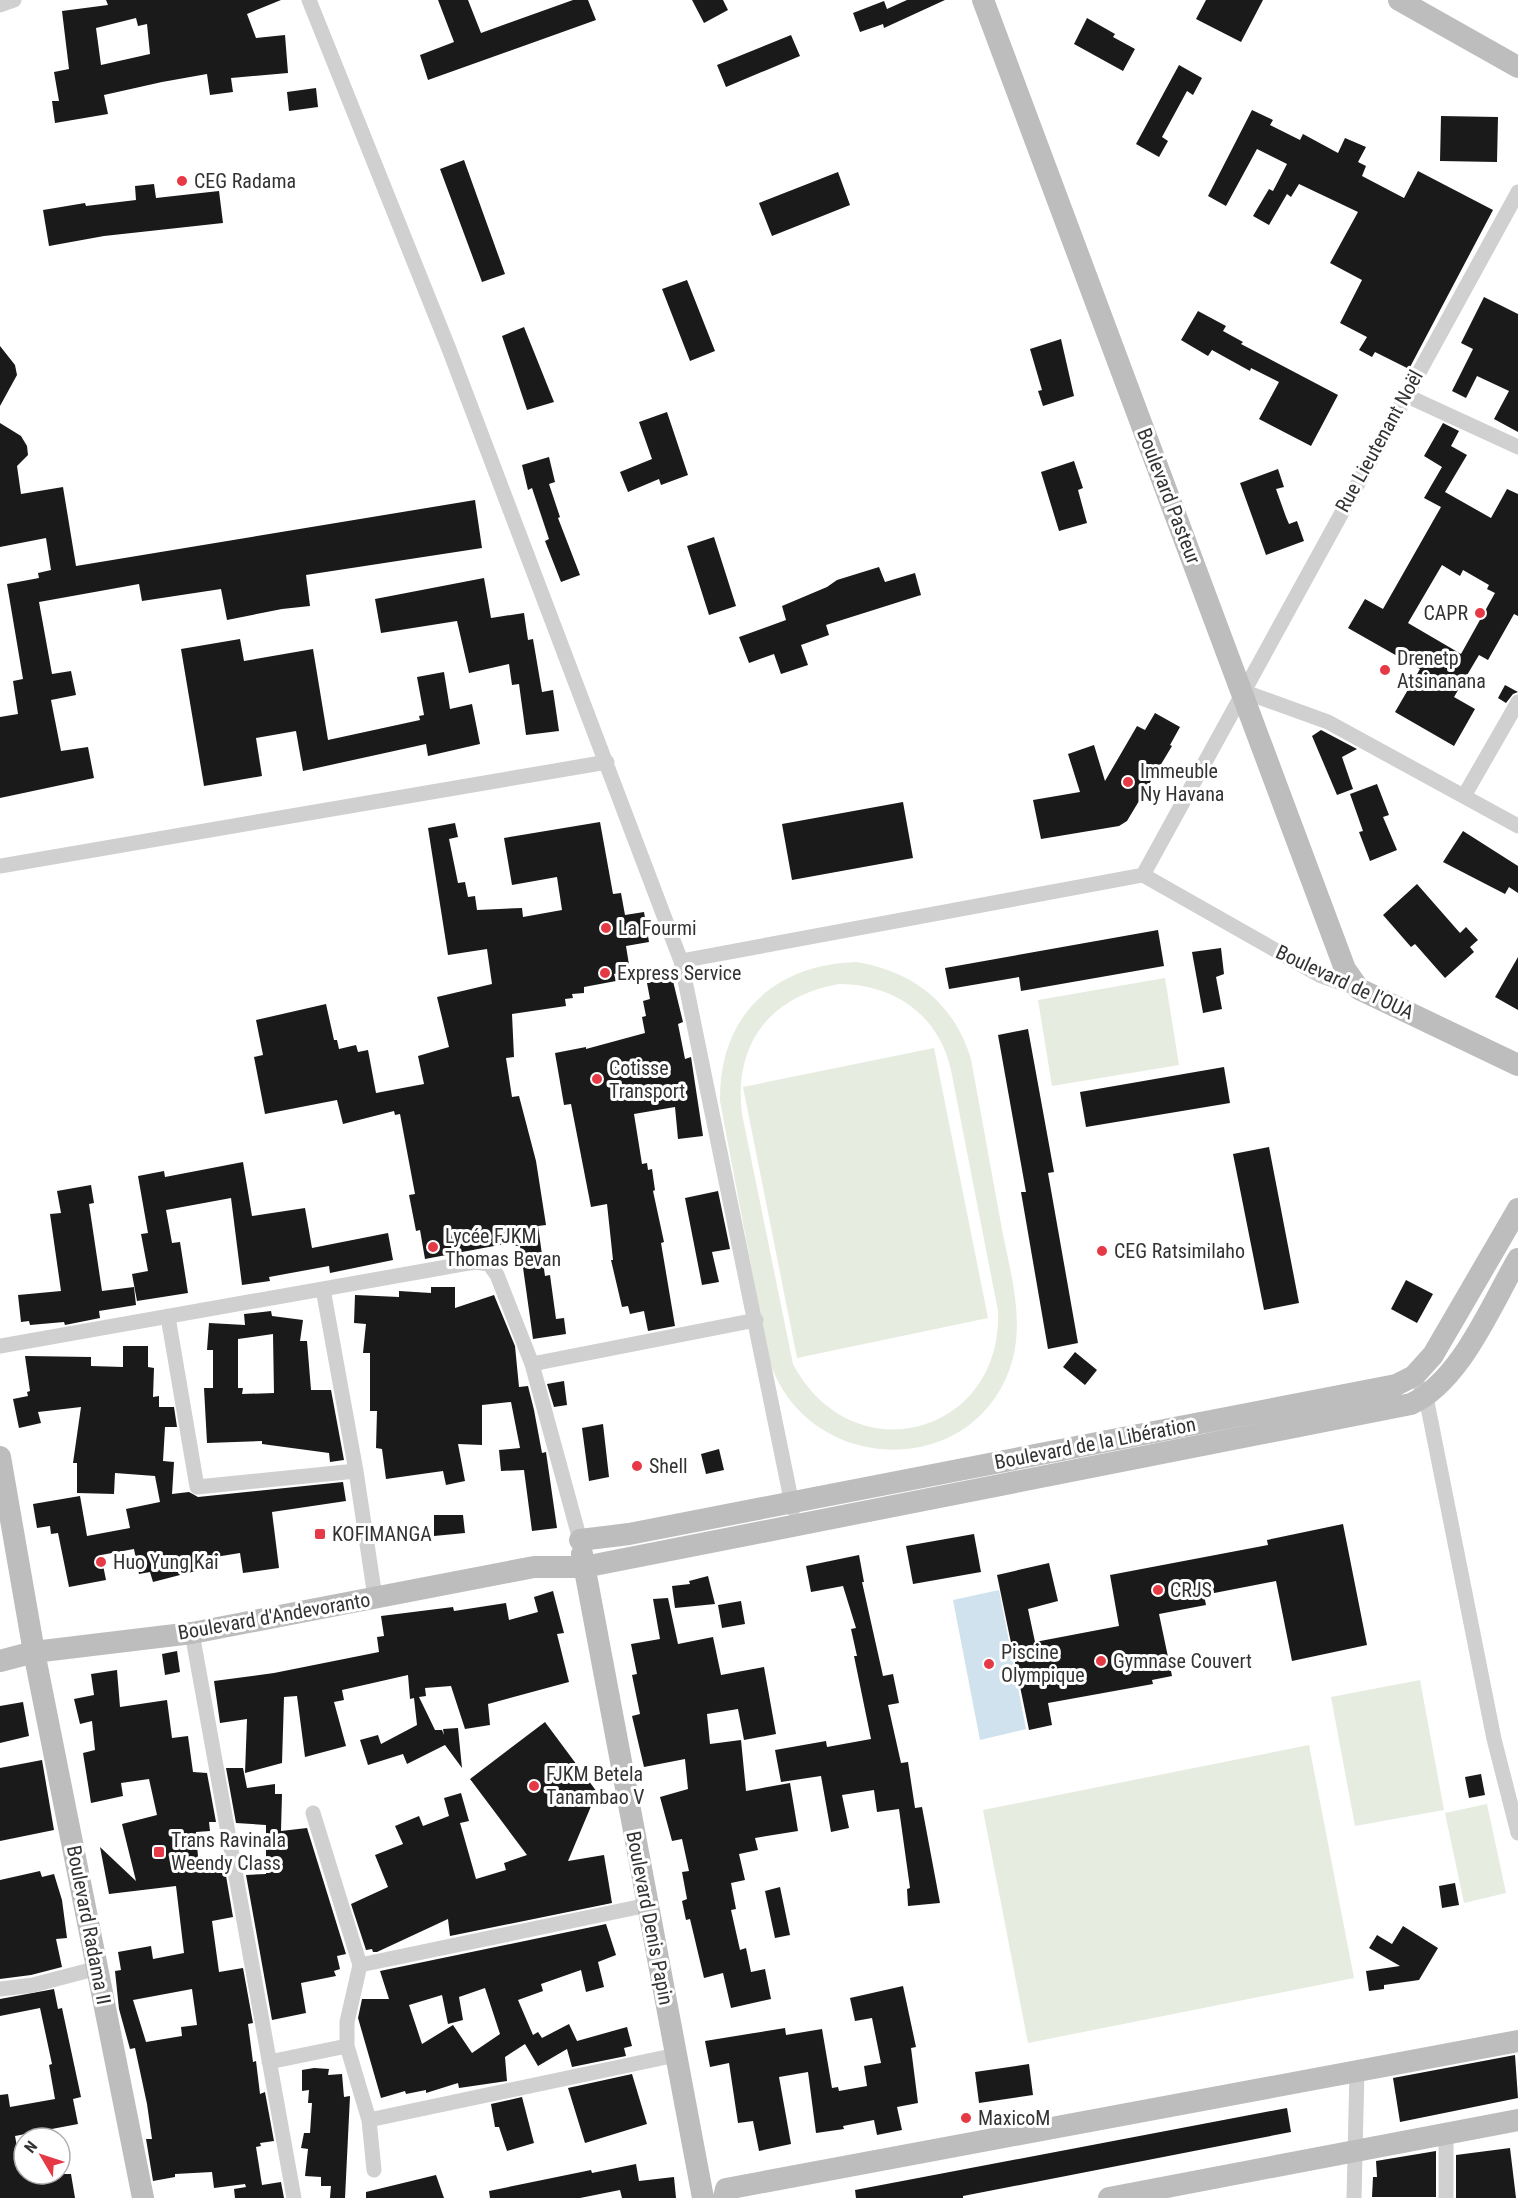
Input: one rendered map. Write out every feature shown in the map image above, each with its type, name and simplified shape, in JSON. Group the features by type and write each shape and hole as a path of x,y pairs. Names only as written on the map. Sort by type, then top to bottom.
{"main road":[{"name":"Boulevard Pasteur","path":"983,0 1345,969 1359,988"},
{"path":"1399,0 1518,67"},
{"name":"Boulevard de l'OUA","path":"1359,988 1518,1065"},
{"name":"Boulevard de la Libération","path":"580,1540 629,1534 1396,1385 1414,1376 1433,1355 1518,1209"},
{"name":"Boulevard de la Libération","path":"584,1567 1411,1404 1426,1397 1455,1366 1518,1259"},
{"name":"Boulevard Radama II","path":"0,1457 34,1652 142,2198"},
{"name":"Boulevard d'Andevoranto","path":"548,1566 580,1540"},
{"name":"Boulevard Denis Papin","path":"580,1540 703,2198"},
{"name":"Boulevard d'Andevoranto","path":"0,1661 34,1652 192,1633 548,1566 584,1567"},
{"path":"724,2198 726,2189 1518,2041"},
{"path":"1108,2198 1518,2120"}],"street":[{"path":"0,5 14,0"},
{"path":"309,0 449,349 681,961 796,1525"},
{"name":"Rue Lieutenant Noël","path":"1143,875 1518,192"},
{"path":"1405,395 1518,447"},
{"path":"1242,691 1328,722 1518,826"},
{"path":"1464,796 1518,702"},
{"path":"0,866 607,762"},
{"path":"681,961 1143,875"},
{"name":"Boulevard de l'OUA","path":"1143,875 1321,976 1359,988"},
{"path":"0,1346 475,1262 489,1264 496,1275 532,1365 580,1540"},
{"path":"323,1288 356,1471 375,1598"},
{"path":"168,1317 197,1487 356,1471"},
{"path":"532,1365 756,1320"},
{"path":"1414,1376 1426,1397 1494,1739 1518,1833"},
{"path":"192,1633 294,2198"},
{"path":"314,1813 360,1965 347,2022 347,2046 369,2120 374,2170"},
{"path":"360,1965 648,1905"},
{"path":"0,1989 33,1985 98,1968"},
{"path":"269,2062 347,2046"},
{"path":"369,2120 676,2055"},
{"path":"1354,2198 1357,2070"},
{"path":"1446,2134 1446,2198"}],"shaded area":[{"path":"856,962 877,966 913,982 942,1006 954,1021 971,1059 1014,1291 1016,1341 1013,1358 994,1399 966,1428 930,1444 891,1450 852,1443 816,1425 787,1396 768,1356 720,1101 722,1071 729,1044 741,1020 756,1001 776,985 800,973 826,965","holes":["839,984 859,985 878,990 911,1006 936,1033 945,1051 951,1070 998,1311 993,1353 976,1387 951,1412 920,1426 885,1429 851,1420 819,1399 793,1364 742,1114 741,1089 744,1066 751,1045 761,1027 793,1000 815,990"]},
{"path":"1165,978 1179,1065 1052,1086 1038,1000"},
{"path":"934,1048 988,1318 797,1358 743,1087"},
{"path":"1420,1680 1444,1810 1355,1826 1331,1697"},
{"path":"1309,1745 1354,1978 1028,2043 983,1810"},
{"path":"1487,1804 1506,1893 1464,1903 1445,1813"}],"water":[{"name":"Piscine Olympique","path":"999,1590 1026,1729 980,1740 953,1600"}],"building":[{"path":"106,0 281,0 247,14 256,38 285,35 288,73 231,78 233,92 210,95 207,74 162,82 104,95 108,114 55,123 52,101 59,101 54,72 69,69 62,11 108,5","holes":["136,18 138,26 147,24 150,54 101,65 96,28"]},
{"path":"438,0 468,0 481,33 573,0 588,0 596,20 428,80 420,55 454,42"},
{"path":"692,0 723,0 728,10 704,23"},
{"path":"907,0 945,0 884,28 883,24 860,32 853,13 884,1 887,9"},
{"path":"1206,0 1263,0 1241,42 1196,19"},
{"path":"1087,18 1115,34 1113,37 1135,49 1123,71 1074,44"},
{"path":"791,35 800,56 726,87 717,65"},
{"path":"1179,65 1202,78 1193,95 1187,91 1162,137 1168,141 1159,157 1136,144"},
{"path":"316,88 318,107 289,111 287,92"},
{"path":"1252,110 1273,120 1270,125 1300,140 1303,134 1338,153 1345,138 1366,147 1358,162 1366,166 1362,176 1404,198 1418,171 1493,210 1409,369 1375,352 1372,357 1359,350 1367,337 1340,323 1362,280 1330,263 1358,212 1299,184 1291,197 1287,194 1269,225 1253,216 1269,189 1273,191 1287,164 1257,149 1226,206 1208,196"},
{"path":"1441,116 1498,117 1497,162 1440,161"},
{"path":"464,160 505,274 482,282 440,169"},
{"path":"838,172 850,205 772,236 759,203"},
{"path":"154,184 156,198 219,191 223,223 104,236 49,246 43,210 85,203 86,206 136,200 135,186"},
{"path":"687,280 715,351 690,361 662,289"},
{"path":"1484,297 1518,314 1518,432 1494,419 1509,391 1477,376 1466,398 1452,391 1473,349 1461,343"},
{"path":"1198,311 1226,326 1223,331 1243,342 1241,344 1338,395 1311,446 1259,419 1279,382 1251,368 1250,371 1212,350 1208,356 1181,340"},
{"path":"524,327 554,402 527,410 502,336"},
{"path":"1061,339 1074,396 1043,406 1038,391 1042,390 1030,349"},
{"path":"0,346 15,365 17,375 0,406"},
{"path":"667,412 688,475 661,485 659,479 628,492 620,472 652,459 639,422"},
{"path":"0,423 21,436 27,446 28,455 17,466 21,494 63,487 76,566 475,500 482,548 306,575 310,606 227,620 221,589 142,601 139,584 39,602 52,674 71,671 76,695 51,700 61,751 88,747 94,778 0,798 0,717 18,714 13,681 23,679 7,584 39,578 38,573 51,570 46,538 0,547"},
{"path":"1443,423 1459,431 1451,446 1467,455 1445,492 1491,518 1507,489 1518,494 1518,616 1514,614 1488,660 1479,655 1454,697 1475,709 1454,746 1395,712 1420,669 1348,628 1365,599 1383,609 1441,507 1424,498 1442,467 1424,456","holes":["1442,565 1460,576 1463,570 1489,585 1487,589 1495,593 1461,654 1408,623"]},
{"path":"549,457 555,482 549,484 560,517 558,518 580,575 561,582 545,541 549,539 532,488 528,490 522,465"},
{"path":"1074,461 1083,488 1078,490 1087,523 1059,531 1041,472"},
{"path":"1278,469 1284,487 1276,489 1286,517 1289,524 1297,521 1304,541 1266,555 1240,483"},
{"path":"714,537 736,606 709,615 687,546"},
{"path":"879,567 885,582 915,573 921,595 826,625 829,635 801,645 808,665 781,674 774,654 749,663 739,637 786,620 782,606 827,587 837,580"},
{"path":"484,578 491,618 524,613 528,640 533,639 542,692 553,690 559,731 526,735 519,684 512,685 509,664 469,673 457,621 381,633 375,599"},
{"path":"240,639 244,661 313,649 328,740 420,720 419,716 424,715 417,677 444,672 450,709 472,704 480,744 428,756 426,744 303,771 296,731 256,738 262,776 204,786 181,649"},
{"path":"1505,685 1518,692 1513,694 1506,703 1498,698"},
{"name":"Immeuble Ny Havana","path":"1155,713 1180,727 1170,745 1172,746 1127,821 1119,826 1041,839 1033,800 1080,792 1068,754 1094,745 1105,781 1137,726 1145,730"},
{"path":"1321,730 1357,749 1342,757 1353,789 1337,795 1312,736"},
{"path":"1377,784 1389,815 1383,817 1397,850 1370,861 1359,832 1363,831 1350,794"},
{"path":"903,802 913,858 792,880 782,824"},
{"path":"600,822 613,894 621,893 625,915 644,912 649,942 626,946 630,971 614,974 616,981 584,987 584,993 572,994 573,998 565,999 566,1006 512,1014 514,1057 506,1058 512,1097 519,1096 536,1161 546,1225 538,1226 545,1276 550,1275 556,1319 564,1318 566,1334 533,1339 520,1246 515,1246 515,1242 425,1259 420,1230 416,1231 409,1195 415,1194 400,1114 395,1115 394,1111 343,1124 337,1100 265,1114 254,1057 263,1055 256,1020 326,1004 334,1040 337,1040 339,1049 356,1045 358,1052 368,1050 376,1093 424,1084 418,1056 449,1047 437,997 492,984 487,949 448,955 428,828 455,823 458,837 449,839 458,883 465,882 468,897 475,896 477,910 522,908 523,917 562,910 557,877 512,885 504,838"},
{"path":"1463,831 1518,866 1518,893 1509,887 1505,894 1443,862"},
{"path":"1417,884 1460,933 1466,927 1478,940 1470,947 1474,952 1445,978 1415,944 1411,947 1383,915"},
{"path":"1158,930 1164,966 1021,991 1019,977 949,989 945,968"},
{"path":"1221,948 1224,974 1216,977 1222,1009 1203,1013 1192,952"},
{"path":"1518,957 1518,1010 1495,997"},
{"path":"672,977 683,1022 678,1024 685,1059 691,1057 703,1136 678,1139 675,1107 634,1114 642,1164 647,1163 648,1170 652,1169 655,1190 653,1191 664,1242 661,1243 675,1326 648,1331 644,1311 630,1314 628,1306 622,1307 611,1260 613,1260 607,1204 591,1207 571,1104 564,1105 555,1053 586,1047 586,1049 645,1033 642,1017 646,1016 643,1001 650,999 647,983"},
{"path":"1028,1029 1054,1172 1048,1173 1078,1343 1048,1349 1021,1192 1026,1192 998,1035"},
{"path":"1224,1067 1230,1103 1086,1127 1080,1092"},
{"path":"1269,1147 1299,1303 1264,1310 1233,1154"},
{"path":"243,1162 252,1216 305,1208 312,1248 388,1233 393,1260 330,1273 329,1266 269,1277 270,1281 242,1285 231,1198 166,1210 172,1243 180,1242 188,1293 137,1301 132,1274 148,1271 141,1234 148,1233 138,1176 164,1171 165,1177"},
{"path":"91,1185 94,1203 89,1204 102,1291 134,1287 136,1305 99,1311 100,1318 65,1325 64,1322 30,1325 29,1321 21,1322 18,1295 61,1291 50,1214 61,1213 57,1191"},
{"path":"718,1191 730,1249 712,1252 719,1282 702,1285 685,1198"},
{"path":"1406,1280 1433,1294 1417,1323 1391,1309"},
{"path":"431,1287 455,1287 455,1308 494,1295 515,1346 519,1387 528,1386 542,1453 546,1452 557,1528 532,1531 524,1470 501,1471 499,1450 520,1448 511,1402 482,1405 482,1445 458,1444 465,1481 446,1485 443,1471 386,1479 382,1449 376,1448 377,1411 370,1411 370,1353 363,1353 366,1324 354,1323 355,1295 399,1297 399,1291 431,1293"},
{"path":"271,1311 272,1316 303,1320 300,1341 307,1341 311,1390 331,1390 344,1460 330,1462 329,1453 262,1444 262,1441 207,1443 204,1388 213,1388 213,1350 207,1350 209,1323 245,1325 244,1314","holes":["273,1334 274,1393 242,1394 243,1388 238,1388 238,1339"]},
{"path":"123,1346 148,1346 148,1367 154,1368 153,1397 159,1396 159,1407 174,1407 177,1427 165,1427 163,1461 174,1462 172,1494 189,1492 198,1497 343,1482 346,1501 272,1512 279,1568 243,1573 240,1553 209,1558 211,1567 153,1582 150,1572 139,1574 134,1549 101,1555 106,1580 69,1587 58,1533 51,1534 50,1526 37,1528 33,1504 80,1496 87,1536 130,1528 126,1509 160,1502 155,1476 115,1473 114,1494 77,1493 77,1463 73,1463 81,1407 38,1412 41,1423 19,1428 13,1399 28,1396 27,1392 30,1391 25,1356 91,1357 91,1366 123,1367"},
{"path":"1075,1352 1097,1370 1085,1385 1063,1367"},
{"path":"564,1381 567,1405 554,1407 547,1384"},
{"path":"603,1424 609,1477 589,1481 582,1428"},
{"path":"719,1449 724,1470 706,1474 701,1454"},
{"path":"434,1515 463,1515 465,1533 434,1536"},
{"path":"1343,1524 1367,1645 1292,1661 1276,1581 1204,1595 1206,1605 1159,1614 1172,1676 1152,1680 1153,1684 1048,1703 1052,1725 1029,1730 997,1575 1049,1563 1058,1601 1028,1609 1035,1642 1119,1626 1110,1575 1268,1545 1267,1540"},
{"path":"974,1534 981,1572 913,1584 906,1546"},
{"path":"859,1555 864,1582 862,1582 883,1676 893,1674 899,1703 888,1705 901,1763 908,1762 915,1808 922,1807 940,1903 908,1906 907,1889 910,1888 899,1809 877,1812 874,1790 842,1795 849,1828 831,1832 821,1776 781,1782 775,1750 826,1741 827,1747 871,1739 854,1656 857,1656 851,1629 856,1628 843,1586 811,1592 806,1566"},
{"path":"708,1576 715,1604 675,1608 672,1586 690,1584 689,1581"},
{"path":"553,1591 564,1633 557,1634 569,1682 488,1704 490,1725 465,1729 451,1686 425,1688 426,1696 419,1697 435,1730 442,1730 444,1735 443,1729 458,1728 462,1768 445,1745 407,1764 403,1754 368,1765 360,1740 378,1735 381,1744 417,1725 414,1698 410,1699 408,1675 342,1690 344,1700 334,1702 346,1746 305,1757 297,1696 284,1697 282,1763 245,1773 247,1719 220,1723 214,1681 274,1673 379,1652 377,1637 384,1636 381,1616 453,1607 454,1611 506,1603 509,1620 538,1612 534,1597"},
{"path":"668,1598 678,1644 713,1637 721,1675 764,1667 776,1734 744,1740 738,1709 707,1714 710,1744 741,1740 746,1791 790,1783 798,1831 755,1838 758,1850 739,1854 745,1880 731,1883 736,1909 731,1910 740,1950 746,1948 751,1972 765,1969 771,1999 731,2008 723,1973 704,1978 690,1919 686,1920 682,1901 687,1899 682,1872 689,1871 682,1839 672,1841 660,1797 688,1789 685,1759 644,1767 632,1716 640,1714 632,1675 637,1674 631,1644 660,1639 653,1599"},
{"path":"741,1601 745,1624 722,1628 718,1605"},
{"path":"177,1651 180,1672 165,1675 162,1654"},
{"path":"117,1670 120,1707 167,1700 172,1738 188,1736 193,1772 207,1773 216,1822 209,1822 210,1831 196,1832 199,1869 224,1864 233,1917 212,1921 219,1972 243,1968 253,2023 248,2024 253,2062 256,2061 260,2094 265,2092 274,2141 260,2143 261,2146 256,2147 262,2185 281,2182 284,2198 235,2198 234,2189 246,2187 245,2184 214,2188 212,2172 175,2174 175,2177 153,2181 146,2139 152,2139 147,2104 135,2048 130,2049 119,2009 115,1971 121,1970 118,1952 151,1946 153,1959 184,1953 176,1886 109,1894 100,1847 136,1881 122,1824 157,1815 149,1779 121,1783 123,1796 91,1803 83,1753 95,1750 92,1721 80,1724 74,1699 94,1695 91,1674","holes":["192,1989 197,2025 181,2027 182,2036 146,2042 133,2000"]},
{"path":"23,1702 29,1736 0,1743 0,1706"},
{"path":"545,1722 597,1792 568,1861 604,1855 612,1903 450,1936 448,1919 377,1952 373,1952 372,1949 366,1950 351,1904 388,1887 375,1855 403,1844 395,1826 419,1816 423,1826 449,1816 444,1798 461,1793 469,1821 460,1823 476,1879 506,1870 504,1863 527,1855 470,1779"},
{"path":"42,1760 54,1830 0,1841 0,1768"},
{"path":"226,1768 243,1768 247,1788 275,1784 275,1794 282,1794 281,1831 307,1828 346,1954 337,1956 340,1969 334,1971 336,1976 301,1983 306,2013 272,2020 246,1875 266,1874 266,1825 236,1823"},
{"path":"1481,1774 1485,1795 1469,1798 1465,1777"},
{"path":"40,1871 42,1877 54,1874 62,1900 67,1938 56,1939 62,1967 31,1975 0,1979 0,1880"},
{"path":"1455,1883 1459,1905 1442,1908 1439,1886"},
{"path":"780,1887 790,1935 775,1938 765,1891"},
{"path":"606,1924 616,1955 598,1962 604,1987 586,1992 581,1970 541,1984 543,1991 518,2000 533,2035 538,2032 542,2038 569,2024 577,2041 627,2027 632,2046 624,2048 626,2056 572,2067 567,2049 538,2066 525,2044 505,2057 507,2081 459,2088 458,2083 426,2093 426,2090 406,2094 405,2091 381,2098 358,2018 362,1999 389,1999 380,1971","holes":["485,1988 500,2034 472,2053 453,2025 422,2044 409,2005 442,1995 448,2024 463,2020 459,1997"]},
{"path":"1403,1926 1438,1948 1419,1980 1384,1985 1384,1989 1369,1991 1366,1971 1400,1966 1369,1948 1377,1935 1392,1944"},
{"path":"903,1986 916,2047 911,2048 918,2103 897,2107 902,2130 877,2135 874,2120 843,2126 844,2129 816,2133 808,2072 779,2077 791,2144 759,2151 753,2121 738,2123 729,2063 710,2067 705,2041 785,2028 786,2035 822,2029 832,2088 838,2087 839,2091 867,2086 864,2066 881,2063 872,2018 855,2021 850,1998"},
{"path":"54,1989 58,2009 62,2008 81,2097 73,2099 78,2124 12,2126 12,2186 72,2186 72,2180 75,2198 0,2198 0,2095 8,2094 10,2107 55,2099 49,2065 52,2064 40,2008 0,2016 0,1999"},
{"path":"1515,2055 1518,2098 1400,2122 1393,2078"},
{"path":"1029,2064 1033,2095 979,2103 975,2072"},
{"path":"329,2069 328,2075 342,2074 344,2097 350,2096 345,2198 330,2198 331,2186 321,2186 321,2177 305,2176 308,2149 301,2148 304,2133 310,2133 312,2103 308,2103 309,2090 302,2091 302,2070"},
{"path":"632,2074 647,2124 585,2143 568,2088"},
{"path":"522,2097 534,2143 507,2151 499,2127 495,2127 491,2104"},
{"path":"1287,2108 1291,2132 963,2196 963,2198 856,2198 855,2190"},
{"path":"1510,2148 1516,2198 1456,2198 1456,2155"},
{"path":"1436,2151 1436,2197 1372,2197 1373,2177 1377,2177 1376,2161"},
{"path":"636,2164 639,2181 674,2177 676,2198 622,2198 620,2190 580,2198 490,2198 489,2191 591,2170 592,2173"},
{"path":"436,2175 444,2198 366,2198 366,2192"}],"place":[{"name":"CEG Radama","path":"182,181"},
{"name":"CAPR","path":"1480,613"},
{"name":"Drenetp Atsinanana","path":"1385,670"},
{"name":"Immeuble Ny Havana","path":"1128,782"},
{"name":"La Fourmi","path":"606,928"},
{"name":"Express Service","path":"605,973"},
{"name":"Cotisse Transport","path":"597,1079"},
{"name":"Lycée FJKM Thomas Bevan","path":"433,1247"},
{"name":"CEG Ratsimilaho","path":"1102,1251"},
{"name":"Shell","path":"637,1466"},
{"name":"KOFIMANGA","path":"320,1534"},
{"name":"Huo Yung Kai","path":"101,1562"},
{"name":"CRJS","path":"1158,1590"},
{"name":"Gymnase Couvert","path":"1101,1661"},
{"name":"Piscine Olympique","path":"989,1664"},
{"name":"FJKM Betela Tanambao V","path":"534,1786"},
{"name":"Trans Ravinala Weendy Class","path":"159,1852"},
{"name":"MaxicoM","path":"966,2118"}]}
